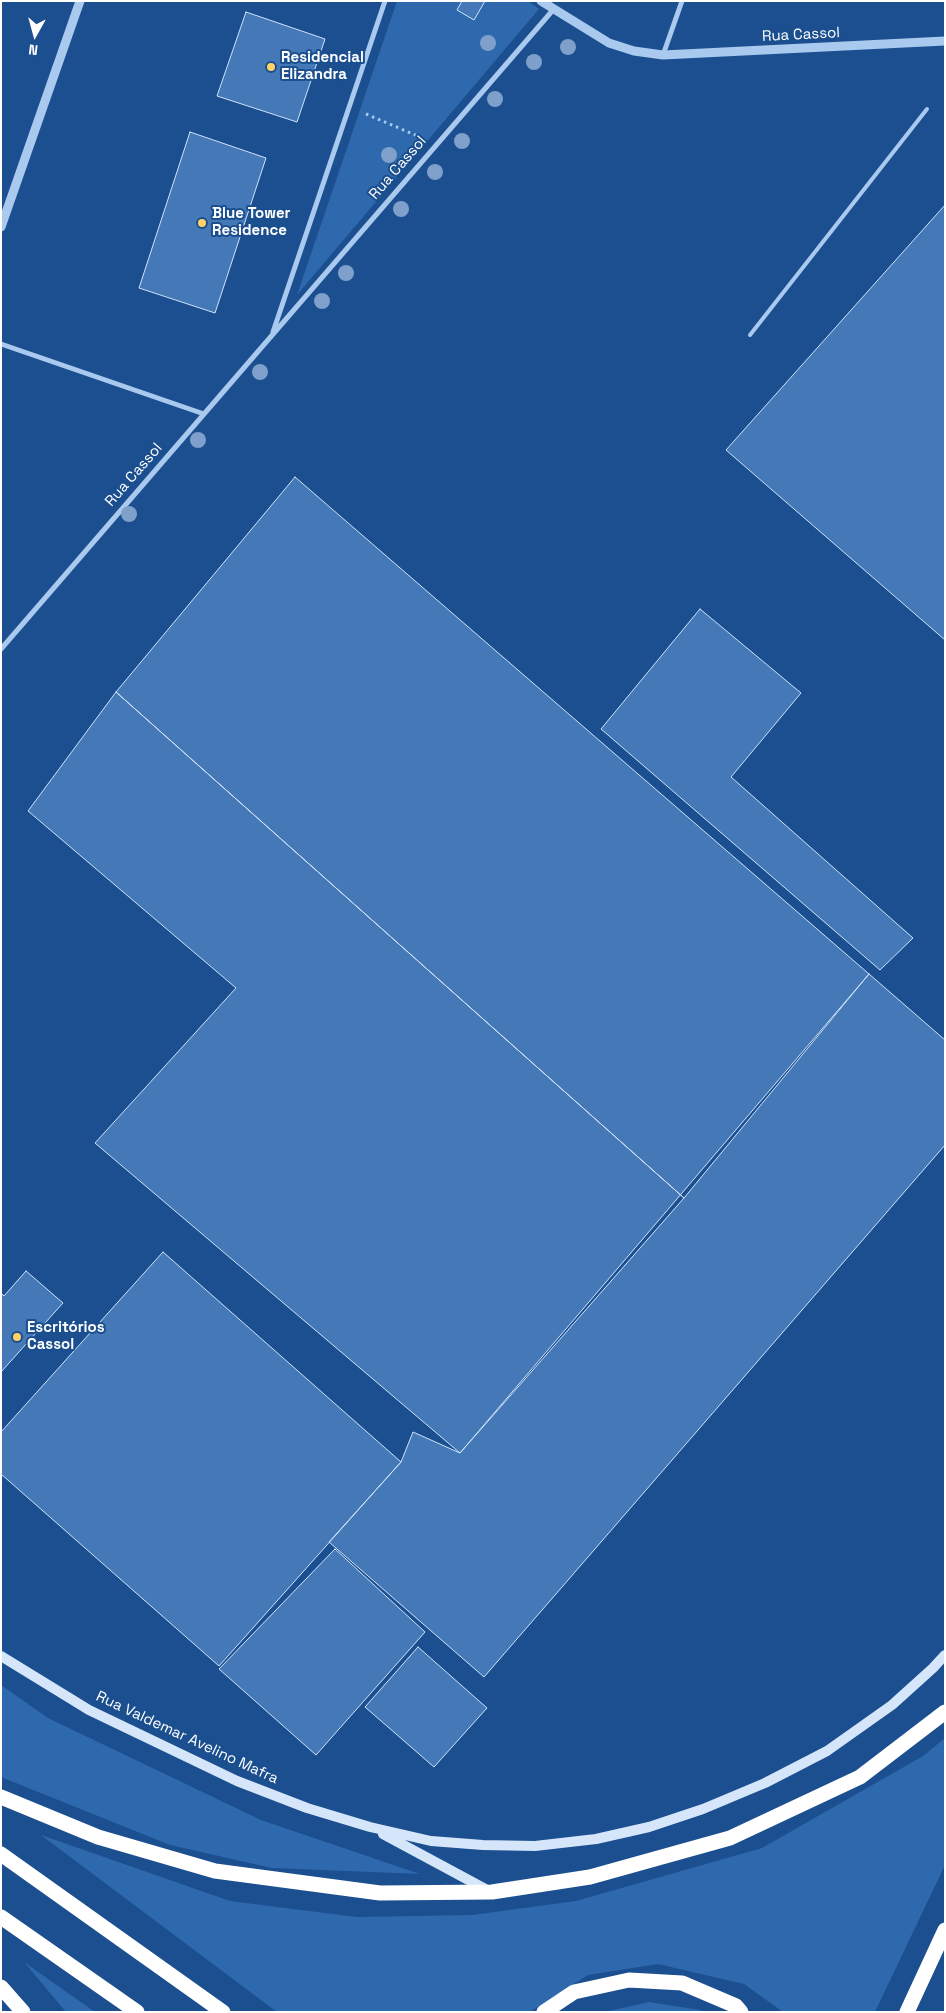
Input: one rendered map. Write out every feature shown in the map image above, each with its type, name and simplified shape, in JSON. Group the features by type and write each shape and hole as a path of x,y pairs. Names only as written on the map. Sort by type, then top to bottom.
{"highway":[{"path":"1,1797 98,1837 215,1871 380,1892 492,1892 590,1877 730,1838 860,1777 945,1712"},
{"path":"1,1854 223,2012"},
{"path":"1,1917 137,2012"},
{"path":"907,2012 945,1930"},
{"path":"544,2012 574,1992 629,1980 682,1983 736,2006 741,2012"},
{"path":"1,1987 23,2012"}],"main road":[{"name":"Rua Valdemar Avelino Mafra","path":"1,1656 89,1710 236,1781 307,1808 370,1827 432,1841 483,1845 535,1846 596,1839 650,1827 703,1809 765,1783 827,1751 892,1704 945,1655"},
{"path":"370,1827 492,1892"}],"street":[{"path":"1,227 80,1"},
{"path":"272,335 385,1"},
{"path":"541,1 553,10"},
{"path":"663,55 682,1"},
{"name":"Rua Cassol","path":"1,649 553,10 609,43 634,51 663,55 945,41"},
{"path":"1,344 204,414"}],"lane":[{"path":"750,334 927,110"}],"path":[{"path":"349,107 437,144"}],"shaded area":[{"path":"397,1 528,1 539,9 297,295"},
{"path":"1,1685 48,1718 261,1820 420,1874 272,1868 170,1845 1,1777"},
{"path":"945,1738 945,1865 875,2012 783,2012 744,1984 658,1964 588,1975 530,2012 277,2012 41,1835 230,1901 357,1917 472,1915 576,1901 762,1848 923,1756"},
{"path":"24,1962 95,2012 66,2012"},
{"path":"649,2002 700,2010 702,2012 604,2012"}],"building":[{"path":"462,1 485,1 474,20 457,10"},
{"name":"Residencial Elizandra","path":"246,12 325,39 297,122 217,96"},
{"name":"Blue Tower Residence","path":"190,132 266,158 215,313 139,288"},
{"path":"945,205 945,640 726,450"},
{"path":"295,477 869,974 684,1198 116,692"},
{"path":"700,609 801,693 731,777 913,938 880,970 601,729"},
{"path":"116,692 684,1198 460,1453 95,1143 236,988 28,811"},
{"path":"869,974 945,1040 945,1145 484,1677 329,1542 401,1462 413,1432 460,1453"},
{"path":"163,1252 401,1462 219,1666 1,1474 1,1432"},
{"name":"Escritórios Cassol","path":"26,1271 63,1303 1,1372 1,1293 4,1296"},
{"path":"335,1549 425,1632 316,1755 219,1669"},
{"path":"418,1647 487,1708 434,1767 365,1707"}],"place":[{"name":"Residencial Elizandra","path":"271,67"},
{"name":"Blue Tower Residence","path":"202,223"},
{"name":"Escritórios Cassol","path":"17,1337"}]}
